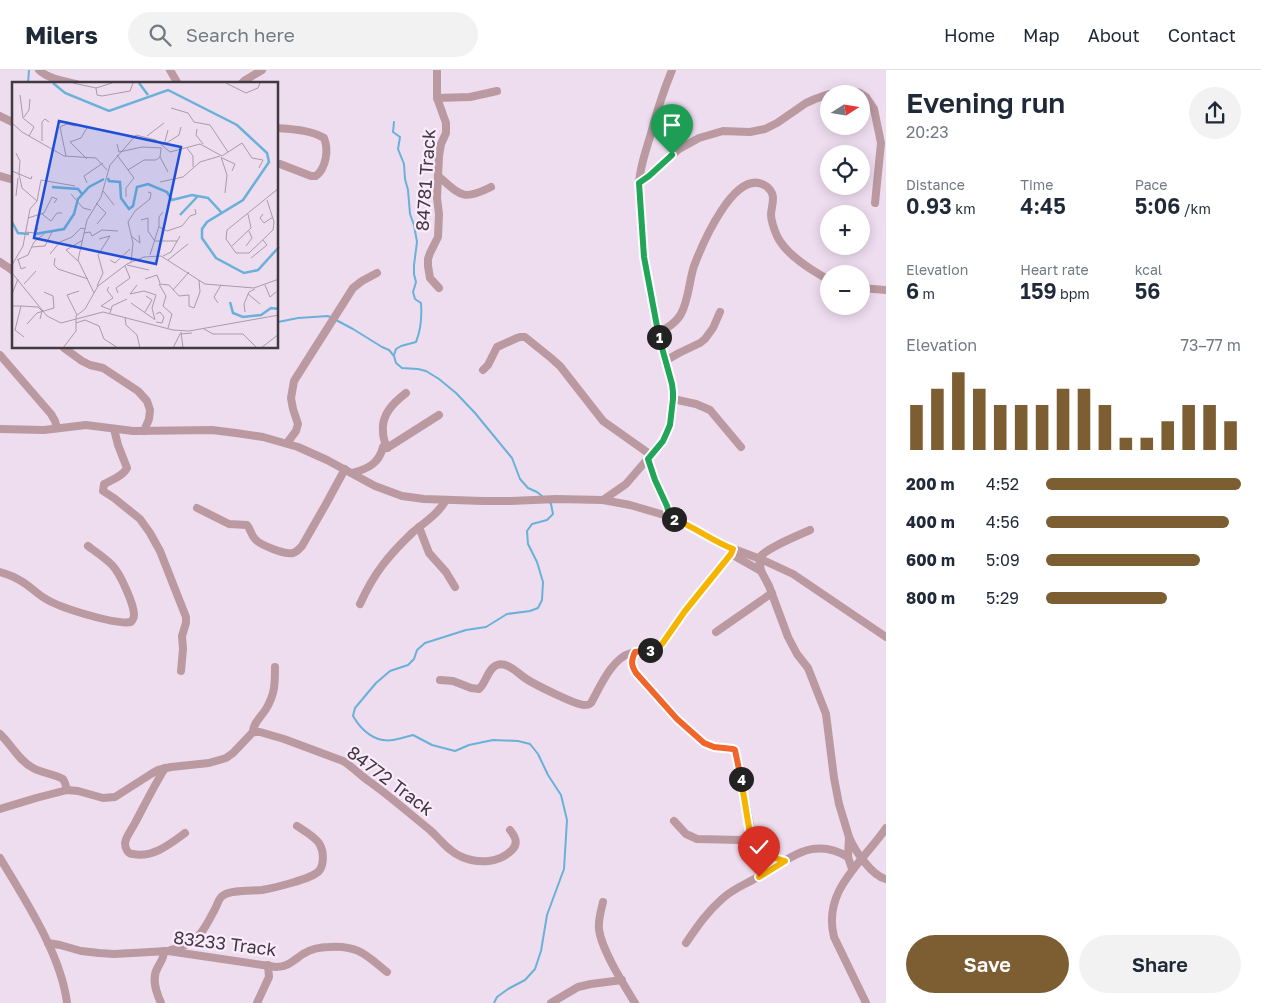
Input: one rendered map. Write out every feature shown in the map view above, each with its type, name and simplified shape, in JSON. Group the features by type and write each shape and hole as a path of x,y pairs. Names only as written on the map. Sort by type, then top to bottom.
{"street":[{"path":"39,70 47,76 69,82"},
{"path":"170,70 177,82"},
{"path":"242,82 262,70"},
{"name":"84781 Track","path":"437,70 437,98 446,129 440,148 437,198 439,214 438,237 430,253 428,266 430,278 439,288"},
{"path":"603,500 626,484 663,441 670,425 673,392 658,333 644,257 639,183 644,156 660,102 672,70"},
{"path":"437,98 470,97 497,91"},
{"path":"639,183 679,150 699,138 723,131 750,132 765,129 806,103 820,97"},
{"path":"870,104 874,110 881,143 875,203"},
{"path":"0,116 12,122"},
{"path":"279,128 318,135 324,138 326,144 324,166 316,176 311,176 280,164"},
{"path":"438,176 456,192 467,195 475,195 492,187"},
{"path":"658,333 675,322 682,312 694,265 715,221 732,197 749,185 755,183 769,188 774,201 771,213 777,236 788,252 820,274"},
{"path":"0,262 12,270"},
{"path":"287,443 296,431 298,424 290,398 294,381 354,288 377,273"},
{"path":"870,289 886,290"},
{"path":"665,361 705,339 713,328 720,312"},
{"path":"483,370 488,366 497,346 520,337 525,337 560,366 603,421 649,457 655,480 667,506 670,518"},
{"path":"65,349 82,361 107,370 138,391 147,401 150,410 149,419 144,431"},
{"path":"0,355 51,414 57,428"},
{"path":"387,448 382,431 386,415 392,405 406,393"},
{"path":"673,399 696,404 710,410 741,446"},
{"path":"348,471 365,470 374,464 380,456 383,447 387,448 440,415"},
{"path":"0,429 44,430 86,425 144,431 198,430 249,434 287,443 314,453 375,486 402,496 446,500 603,500 630,505 696,529 761,571"},
{"path":"114,429 118,446 127,468 126,471 104,484 103,491 140,519 160,551 186,617 182,636 184,650 181,670"},
{"path":"197,508 229,524 248,525 253,538 260,543 284,553 294,553 302,546 326,504 348,471"},
{"path":"360,604 379,568 391,554 436,513 446,500"},
{"path":"419,527 429,553 446,572 455,587"},
{"path":"810,530 762,554 759,558 761,571 772,593 788,636 797,654 808,668 823,705 828,726 836,792 852,846 876,874 885,880"},
{"path":"0,572 17,578 47,600 68,609 104,619 125,623 131,622 134,617 133,607 117,572 104,557 88,546"},
{"path":"732,552 759,558 793,574 886,637"},
{"path":"440,680 453,681 479,689 492,669 497,665 504,664 527,680 587,705 591,703 615,663 626,654 651,650 662,644 685,611 732,552"},
{"path":"716,632 772,593"},
{"path":"635,652 631,661 633,668 677,719 709,746 735,750 750,836 753,843 776,859 785,861"},
{"path":"0,809 67,790 103,798 115,797 151,774 165,768 209,763 226,758 253,732 254,726 266,709 273,694 275,667"},
{"name":"84772 Track","path":"253,732 260,732 284,739 343,761 396,801 452,852 461,857 481,862 504,856 511,851 516,842 510,830"},
{"path":"0,734 27,764 63,779 67,790"},
{"path":"165,768 127,837 125,842 126,850 128,853 141,855 152,853 186,833"},
{"path":"674,821 686,834 697,839 740,840 750,836"},
{"path":"161,1003 154,979 156,968 166,951 181,948 193,942 200,935 220,898 226,893 265,890 306,878 319,871 323,861 321,845 297,826"},
{"path":"866,1003 834,937 832,908 852,869 886,828"},
{"path":"849,837 848,857 852,869"},
{"path":"686,943 707,913 722,898 800,853 817,848 832,849 848,857"},
{"path":"0,858 48,943 63,983 66,1003"},
{"path":"603,902 599,922 600,936 605,950 635,1003"},
{"name":"83233 Track","path":"48,943 81,951 114,954 166,951 276,967 291,963 309,950 338,946 361,952 387,972"},
{"path":"257,1003 269,977 268,965"},
{"path":"551,1003 578,987 622,980"}],"waterway":[{"path":"28,82 29,70"},
{"path":"394,122 393,132 400,137 398,149 404,164 410,214 417,242 414,265 416,282 413,292 415,299 421,303 421,313 420,328 416,342 401,346 396,349 394,355"},
{"path":"279,322 298,318 328,316 332,318"},
{"path":"336,320 389,350 394,356 396,363 402,368 426,371 456,393 512,458 520,479 528,488 542,496"},
{"path":"494,1003 497,997 525,980 535,969 541,951 547,915 564,869 567,820 561,795 548,775 538,754 530,744 518,741 493,740 469,745 455,751 432,745 413,735 393,740 380,739 364,731 353,716 355,708 376,683 390,671 408,665 414,659 417,650 425,643 466,630 486,627 507,614 538,608 542,600 543,582 537,562 528,544 527,531 532,524 547,520 553,514 550,503"}],"route":[{"path":"672,155 639,183 644,257 655,318 673,392 670,425 663,441 648,459 670,518 696,529 723,546 733,549 662,644 651,650 635,652 631,661 636,673 677,719 704,743 709,746 735,750 750,825 751,840 772,857 785,861 759,877"}]}
